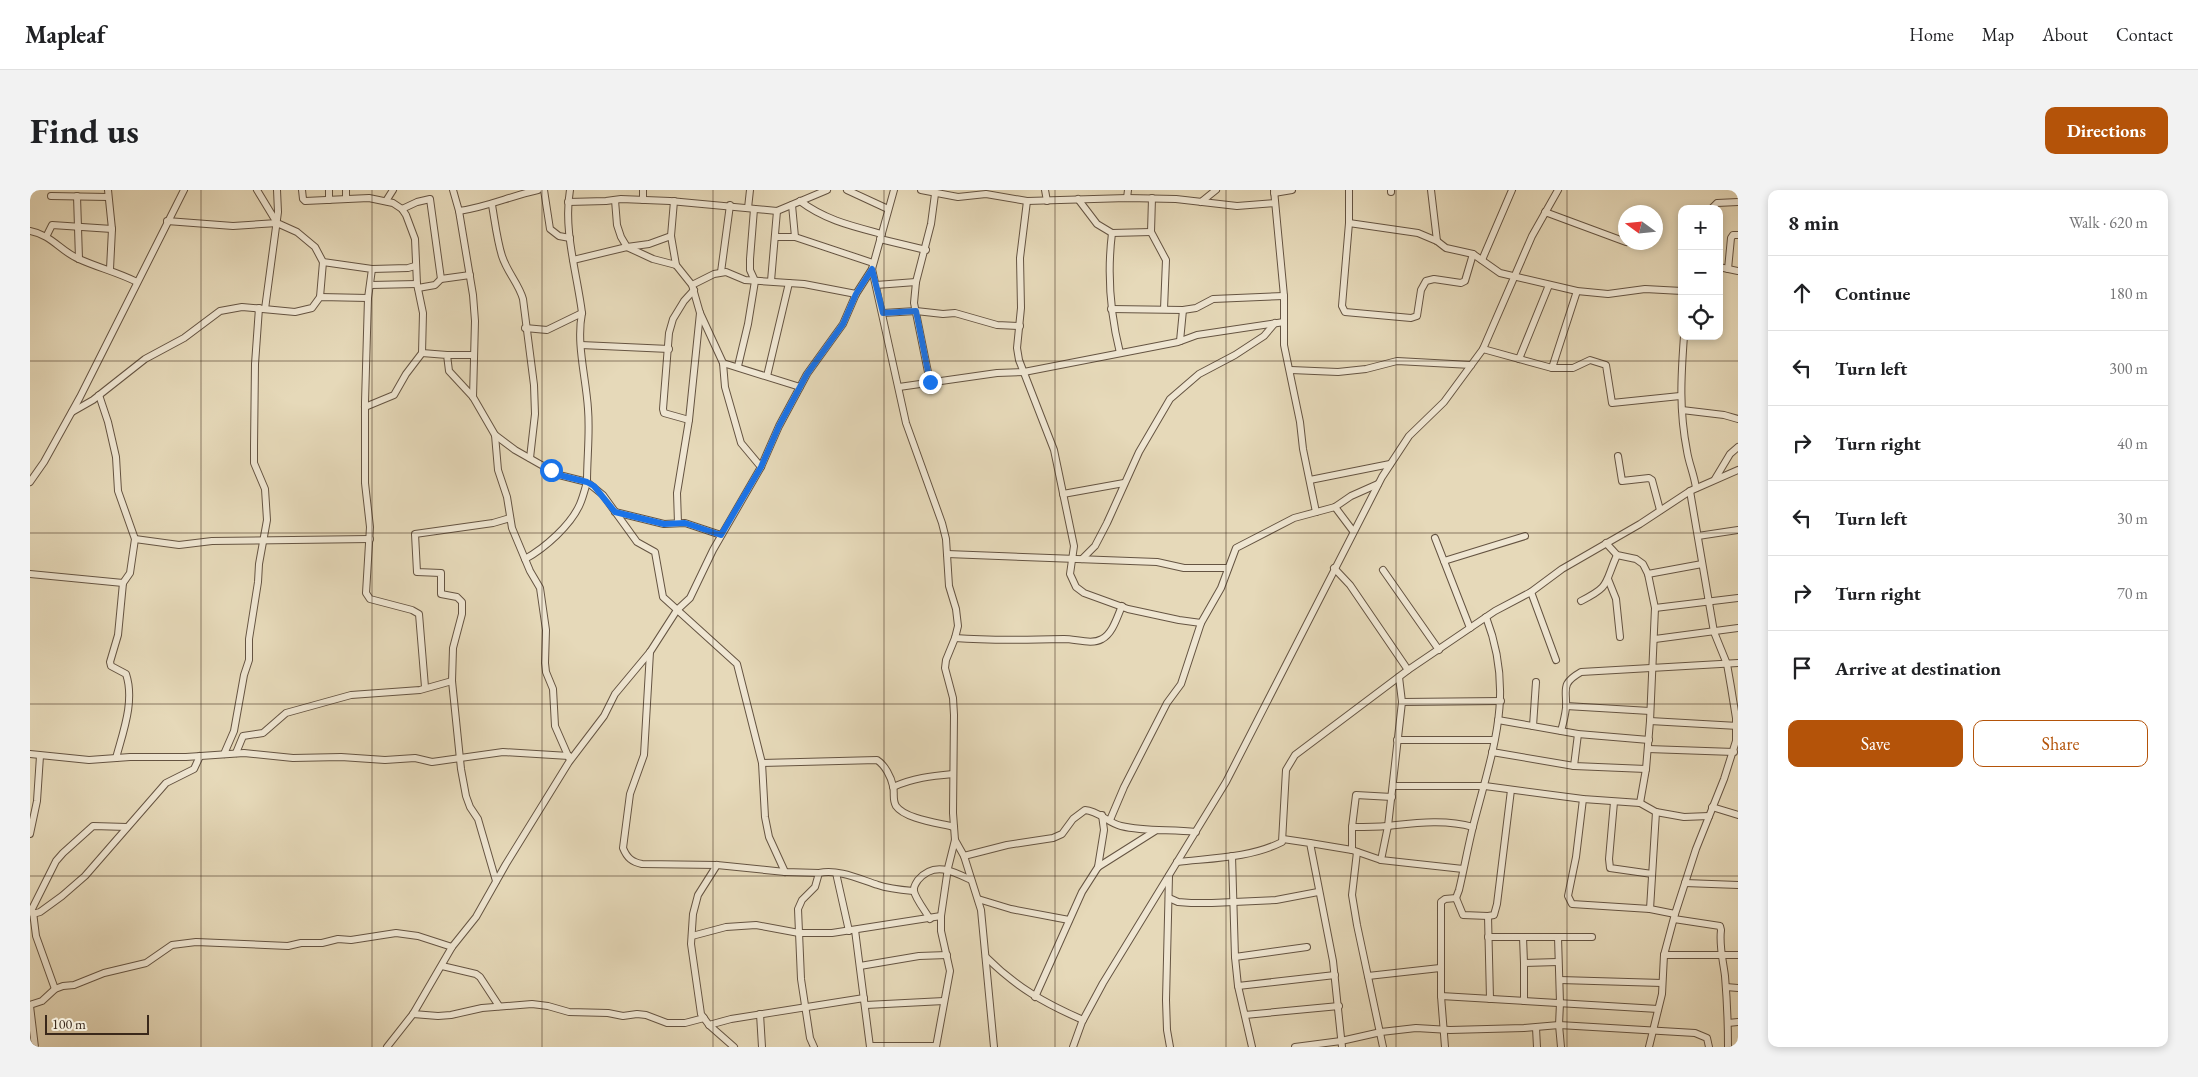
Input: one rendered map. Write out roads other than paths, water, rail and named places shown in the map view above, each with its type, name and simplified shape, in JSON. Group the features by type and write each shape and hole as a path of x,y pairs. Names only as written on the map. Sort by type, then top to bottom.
{"street":[{"path":"108,190 112,229 110,270"},
{"path":"30,482 44,462 72,412 184,190"},
{"path":"72,412 99,395 145,359 184,338 220,312 242,307 295,312 312,308 320,297 324,262 315,247 302,237 277,223 257,190"},
{"path":"224,754 234,731 244,675 249,660 249,639 267,520 267,504 262,482 254,464 255,364 262,309 277,223 277,190"},
{"path":"302,190 304,200 369,198 386,201 402,209 415,239 417,286 423,313 422,353 406,374 394,395 365,407"},
{"path":"329,190 329,200"},
{"path":"346,190 346,199"},
{"path":"386,201 393,190"},
{"path":"453,190 470,275 475,321 473,398"},
{"path":"458,211 492,205 523,191 538,190"},
{"path":"544,190 550,229 559,236 570,238"},
{"path":"526,559 540,550 561,531 581,504 587,482 588,410 581,345 580,326 582,313 570,238 568,202 570,190"},
{"path":"643,190 643,200"},
{"path":"738,366 748,324 755,281 750,270 750,190"},
{"path":"568,202 615,200 674,201 777,211 827,190"},
{"path":"847,190 888,209"},
{"path":"387,1047 413,1014 452,948 476,917 496,880 569,759 604,716 615,694 650,652 677,610 690,598 721,535 761,467 779,426 800,387 822,351 843,324 856,294 873,266 894,190"},
{"path":"925,190 936,194 958,197 986,194 1028,201 1152,198 1237,206 1275,203"},
{"path":"1045,190 1047,201"},
{"path":"1127,198 1128,190"},
{"path":"1201,202 1216,190"},
{"path":"1292,190 1274,192 1284,296 1284,345 1316,512"},
{"path":"1349,190 1349,223 1342,306 1345,312 1411,318 1417,316 1421,290 1426,281 1434,279 1461,283 1465,281 1473,254"},
{"path":"1431,190 1437,241"},
{"path":"1482,260 1512,190"},
{"path":"1073,1047 1083,1020 1103,983 1226,782 1378,484 1409,436 1444,402 1482,349 1513,276 1558,190"},
{"path":"930,382 914,303 916,282 926,250 936,194"},
{"path":"51,196 108,198"},
{"path":"77,196 77,227 80,241 79,259"},
{"path":"1152,198 1152,232 1166,260 1164,309"},
{"path":"402,209 417,202 430,199 441,279"},
{"path":"1078,199 1097,224 1112,233 1152,232"},
{"path":"615,200 617,225 627,247 653,259 676,265"},
{"path":"674,201 671,236 676,265 693,288 700,313 723,363 725,387 741,442 761,467"},
{"path":"800,201 815,212 836,221 926,250"},
{"path":"1028,201 1020,258 1020,326 1017,348 1024,372 1054,450 1074,546 1070,574 1076,587 1084,593 1122,606 1179,620 1201,623"},
{"path":"1715,205 1717,203 1738,202"},
{"path":"492,205 502,255 512,279 520,290 534,385 535,414 530,458"},
{"path":"720,272 730,205"},
{"path":"792,205 796,237"},
{"path":"771,281 777,211"},
{"path":"1545,212 1618,239"},
{"path":"167,222 232,226 277,223"},
{"path":"1349,223 1418,233 1437,241 1446,248 1473,254 1500,273 1577,291 1608,294 1638,290 1678,291"},
{"path":"47,235 52,225 112,229"},
{"path":"30,231 47,235 79,259 137,282"},
{"path":"1112,233 1109,258 1111,309 1120,354"},
{"path":"1728,268 1731,238 1733,235 1738,235"},
{"path":"574,260 627,247 649,244 671,236"},
{"path":"776,237 796,237 873,266"},
{"path":"324,262 372,269 408,268 415,266"},
{"path":"836,873 860,966 870,1046 936,1046 950,971 941,931 941,916 948,868 955,840 953,698 945,668 946,660 956,638 957,617 949,586 947,554 942,523 909,432 873,266"},
{"path":"1723,267 1738,271"},
{"path":"372,269 368,298 365,407 365,474 370,539 367,596 370,599 416,611 418,614 425,687"},
{"path":"689,420 666,414 663,411 672,319 693,288 720,272 726,272 738,278 755,281 832,288 856,294"},
{"path":"371,285 435,285 441,279 470,275"},
{"path":"876,285 916,282"},
{"path":"767,376 789,283"},
{"path":"1519,359 1549,285"},
{"path":"1552,368 1577,291"},
{"path":"1111,309 1183,310 1196,308 1213,299 1284,296"},
{"path":"320,297 368,298"},
{"path":"1180,341 1183,310"},
{"path":"883,313 916,311 943,314 956,313 997,325 1020,326"},
{"path":"525,328 548,330 582,313"},
{"path":"678,523 677,493 689,420 700,313"},
{"path":"899,387 997,373 1024,372 1120,354 1180,341 1198,335 1284,322"},
{"path":"1082,559 1095,546 1139,452 1170,399 1199,374 1257,341 1275,324"},
{"path":"1649,1047 1658,1009 1664,954 1685,883 1712,806 1734,752 1738,726 1735,695 1714,632 1698,536 1693,489 1694,472 1687,453 1680,396 1684,340"},
{"path":"581,345 669,350"},
{"path":"1482,349 1552,368 1566,369 1590,360 1606,365 1612,403 1680,396"},
{"path":"422,353 474,355"},
{"path":"447,355 449,371 473,398 494,435 498,470 516,542 540,588 546,630 546,672 553,689 554,726 569,759"},
{"path":"1290,370 1338,372 1366,369 1397,361 1471,365"},
{"path":"723,363 738,366 800,387"},
{"path":"99,395 108,422 116,457 118,491 135,539 130,573 123,583 118,635 110,662 111,666 126,674 130,694 124,730 116,758"},
{"path":"1682,410 1724,415 1738,419"},
{"path":"494,435 515,450 559,475 587,482 603,495 637,542 655,552 664,597 737,664 762,763 765,817 769,837 785,872"},
{"path":"1714,480 1730,454 1738,447"},
{"path":"1618,456 1622,481 1649,478 1652,480 1660,510"},
{"path":"1310,480 1390,464"},
{"path":"1177,862 1261,851 1282,842 1286,770 1295,755 1408,670 1486,617 1531,592 1562,569 1640,524 1693,489 1738,470"},
{"path":"1063,494 1124,483"},
{"path":"1110,820 1124,787 1167,703 1181,684 1201,623 1221,588 1236,548 1242,543 1294,518 1335,507 1351,496 1378,484"},
{"path":"1335,507 1353,531"},
{"path":"615,512 656,522 694,525 721,535"},
{"path":"496,880 478,819 470,807 466,796 462,776 462,757 452,681 453,648 462,614 462,602 457,597 441,594 441,573 417,572 415,534 493,523 510,518"},
{"path":"1698,536 1738,530"},
{"path":"1444,561 1525,536"},
{"path":"1435,538 1470,628"},
{"path":"135,539 180,545 212,541 370,539"},
{"path":"1606,543 1617,555 1636,559 1643,564 1648,574 1655,608 1656,639 1649,740 1640,803"},
{"path":"947,554 1157,562 1184,568 1228,568"},
{"path":"1580,601 1600,592 1608,579 1617,555"},
{"path":"1648,574 1702,564"},
{"path":"1334,568 1350,585 1408,670"},
{"path":"1383,570 1439,650"},
{"path":"30,574 123,583"},
{"path":"1608,579 1616,599 1620,637"},
{"path":"1531,592 1556,660"},
{"path":"1655,608 1738,598"},
{"path":"956,638 1011,641 1066,639 1096,642 1110,632 1122,606"},
{"path":"1486,617 1499,662 1501,701 1485,786 1456,898 1463,915 1488,916 1494,914 1497,904 1511,790"},
{"path":"1656,639 1738,628"},
{"path":"650,652 644,755 630,794 623,848 630,859 642,864 716,865 785,872 836,873 864,879 885,887 914,891"},
{"path":"1561,731 1566,706 1564,692 1573,676 1582,672 1654,666 1738,663"},
{"path":"1382,860 1392,797 1402,702 1399,677"},
{"path":"234,731 243,736 263,732 286,713 350,694 420,690 425,687 452,681"},
{"path":"1533,726 1536,682"},
{"path":"1402,702 1501,701"},
{"path":"1566,706 1650,711"},
{"path":"1498,720 1578,734 1649,740"},
{"path":"1650,720 1738,726"},
{"path":"1574,766 1578,734"},
{"path":"236,753 243,736"},
{"path":"1397,740 1494,740"},
{"path":"1648,749 1734,752"},
{"path":"30,754 89,760 236,753 270,754 293,758 415,758 432,762 503,752 569,759"},
{"path":"1492,752 1574,766 1646,769"},
{"path":"30,834 37,801 40,756"},
{"path":"32,910 40,912 85,876 166,783 194,769 200,756"},
{"path":"762,763 877,760 886,770 893,788 896,806 904,813 923,820 954,827"},
{"path":"893,788 918,778 953,774"},
{"path":"1393,786 1485,786 1583,799 1640,803 1656,812 1684,817 1709,816"},
{"path":"1383,1047 1352,895 1354,851 1352,827 1356,795 1392,797"},
{"path":"1583,799 1576,857 1568,896 1572,904 1650,909 1720,926 1720,956 1726,987 1728,1047"},
{"path":"1614,802 1609,859 1610,868 1652,874"},
{"path":"1712,806 1738,815"},
{"path":"964,856 1007,845 1053,838 1062,834 1073,819 1085,810 1102,815 1120,826"},
{"path":"1650,909 1656,812"},
{"path":"1035,997 1082,892 1098,866 1104,830 1102,815"},
{"path":"1352,827 1430,822 1473,827"},
{"path":"55,989 36,936 32,910 63,852 93,826 127,827"},
{"path":"1104,830 1120,826 1155,831 1196,832"},
{"path":"1098,866 1155,831"},
{"path":"1283,839 1354,851 1382,860 1463,868"},
{"path":"955,840 964,856 978,899 986,957 994,1047"},
{"path":"1310,843 1335,975 1342,1044"},
{"path":"1232,856 1234,958 1238,986 1252,1047"},
{"path":"716,865 698,895 693,914 692,936 696,988 701,1014 709,1025 734,1047"},
{"path":"930,918 914,891 915,884 920,877 930,870 948,868 972,880"},
{"path":"814,1047 810,1038 805,1008 800,933 797,922 798,909 802,900 815,887 819,873"},
{"path":"1169,876 1166,1000 1167,1030 1170,1047"},
{"path":"1685,883 1738,885"},
{"path":"1169,898 1178,902 1191,903 1232,902 1276,900 1318,892"},
{"path":"1445,1047 1440,968 1441,902 1456,898"},
{"path":"978,899 1012,909 1069,920"},
{"path":"692,936 726,927 756,924 800,933 852,931 941,916"},
{"path":"1488,916 1490,999"},
{"path":"35,1047 30,1005 42,1001 55,989 104,973 146,963 172,945 196,942 288,946 301,943 322,943 338,939 351,940 396,934 418,936 452,948"},
{"path":"1488,937 1592,937"},
{"path":"1524,937 1524,1001"},
{"path":"1558,937 1560,980 1559,1025 1562,1047"},
{"path":"1234,958 1307,947"},
{"path":"1664,954 1738,955"},
{"path":"860,966 919,956 947,955"},
{"path":"986,957 1013,982 1035,997 1083,1020"},
{"path":"1524,963 1558,962"},
{"path":"442,966 476,974 499,1006"},
{"path":"1368,976 1440,968"},
{"path":"1238,986 1335,975"},
{"path":"1560,980 1662,983"},
{"path":"1726,987 1738,988"},
{"path":"1441,996 1658,1009"},
{"path":"709,1025 760,1014 864,998"},
{"path":"866,1006 944,1001"},
{"path":"413,1014 451,1016 499,1006 532,1004 569,1012 608,1013 623,1016 646,1014 667,1023 685,1023 704,1018"},
{"path":"1245,1015 1339,1006"},
{"path":"760,1014 762,1047"},
{"path":"1728,1023 1738,1022"},
{"path":"1295,1047 1342,1044 1381,1032 1416,1028 1444,1030 1536,1028 1559,1025 1695,1033 1706,1038 1709,1047"},
{"path":"1536,1028 1536,1047"},
{"path":"722,1037 725,1047"}]}
